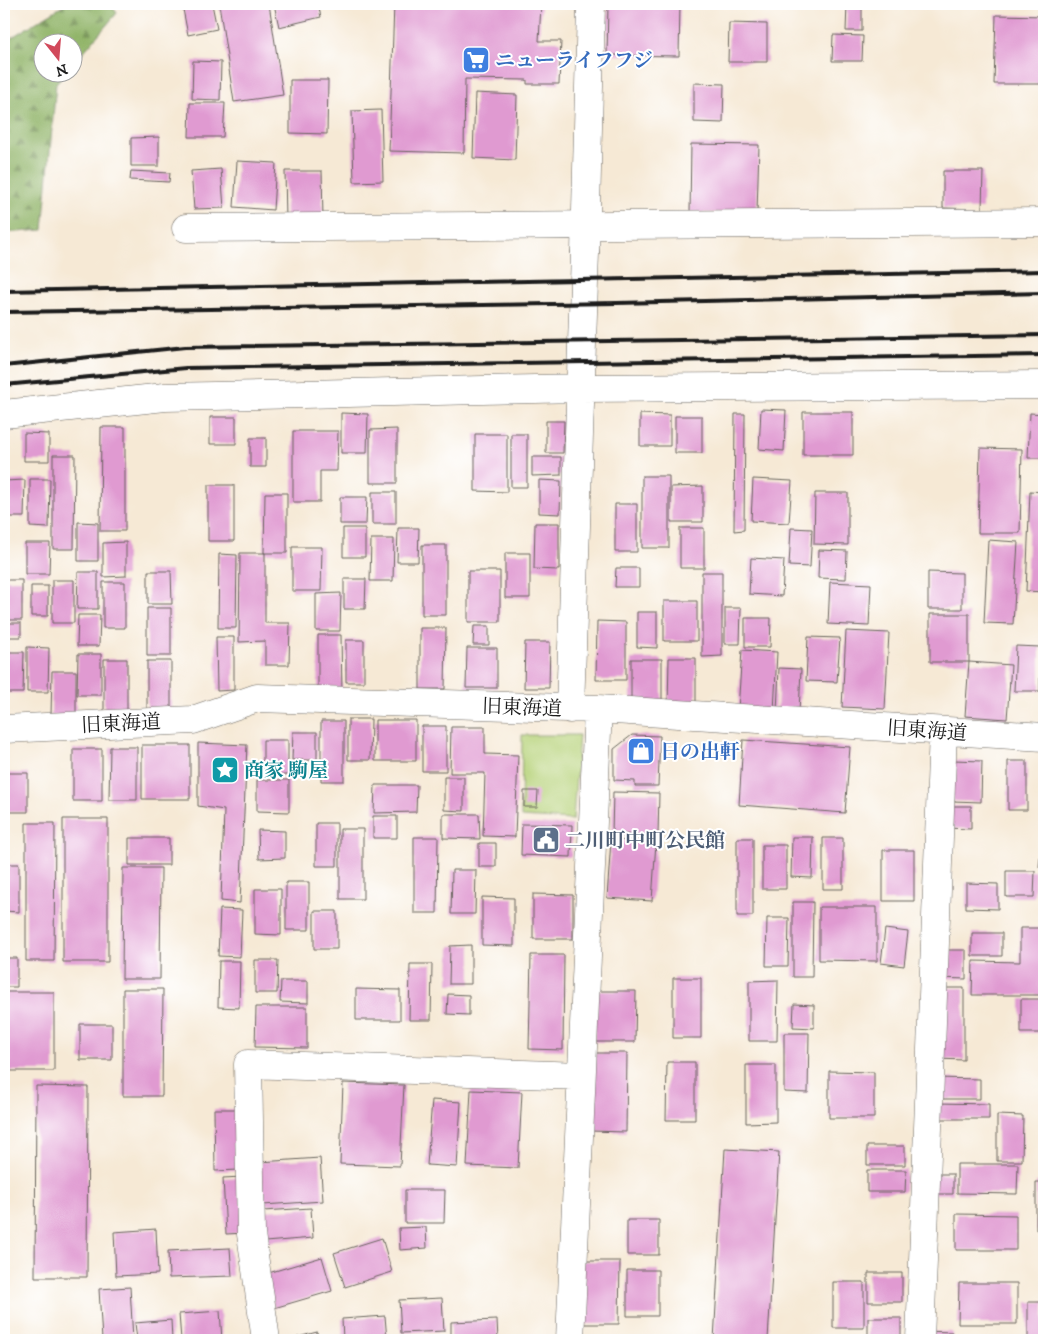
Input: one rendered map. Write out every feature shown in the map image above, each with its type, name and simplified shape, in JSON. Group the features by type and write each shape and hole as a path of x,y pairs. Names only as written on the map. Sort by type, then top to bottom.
{"street":[{"path":"570,709 591,4"},
{"path":"186,228 585,239 1044,222"},
{"path":"4,414 165,397 579,388 1044,385"},
{"name":"旧東海道","path":"4,729 193,720 256,698 598,709 1044,736"},
{"path":"570,1340 598,709"},
{"path":"920,1340 943,731"},
{"path":"266,1340 251,1234 248,1064 582,1076"}],"green space":[{"path":"66,4 110,4 117,13 82,54 82,32 32,32 32,82 57,82 43,230 4,233 4,42"},
{"path":"522,735 579,735 573,820 521,817"}],"building":[{"path":"182,4 212,4 217,29 188,35"},
{"path":"219,4 269,4 283,95 234,102"},
{"path":"274,4 318,4 321,17 279,27"},
{"name":"ニューライフフジ","path":"394,4 541,4 539,41 561,41 559,84 527,84 527,80 465,79 464,153 389,151"},
{"path":"608,4 680,4 679,56 607,55"},
{"path":"847,4 862,4 862,31 846,31"},
{"path":"996,15 1044,16 1044,84 994,84"},
{"path":"729,23 767,24 767,62 728,62"},
{"path":"833,35 863,36 862,61 832,61"},
{"path":"193,61 221,62 220,100 192,99"},
{"path":"290,80 328,80 327,134 290,133"},
{"path":"694,83 724,84 723,123 694,122"},
{"path":"475,93 517,95 515,160 473,158"},
{"path":"190,103 225,103 223,137 189,137"},
{"path":"381,110 383,181 354,182 352,111"},
{"path":"159,137 159,166 131,166 131,138"},
{"path":"691,144 759,145 757,213 690,213"},
{"path":"237,161 276,163 273,210 234,207"},
{"path":"221,169 224,208 194,209 191,171"},
{"path":"131,171 170,173 169,182 130,180"},
{"path":"285,171 322,171 323,219 286,220"},
{"path":"943,171 983,171 982,209 943,208"},
{"path":"761,409 786,410 784,451 759,449"},
{"path":"803,412 853,412 853,455 803,455"},
{"path":"341,413 368,414 367,453 341,453"},
{"path":"1030,413 1044,414 1044,458 1028,458"},
{"path":"640,414 670,415 670,446 640,446"},
{"path":"735,414 745,414 744,530 734,531"},
{"path":"675,416 702,416 702,453 675,453"},
{"path":"210,417 236,417 236,444 210,444"},
{"path":"546,421 564,421 563,453 546,453"},
{"path":"101,427 125,427 125,531 100,531"},
{"path":"397,429 397,483 370,483 370,430"},
{"path":"293,431 338,431 337,471 320,471 320,502 293,502"},
{"path":"24,433 49,434 49,461 24,461"},
{"path":"475,434 507,434 507,492 475,491"},
{"path":"511,434 527,434 527,487 511,487"},
{"path":"250,438 266,438 266,467 250,467"},
{"path":"980,448 1022,449 1020,533 978,533"},
{"path":"53,455 75,455 74,549 53,549"},
{"path":"532,457 561,457 561,475 532,476"},
{"path":"642,476 669,476 669,548 642,548"},
{"path":"30,479 50,479 49,528 30,527"},
{"path":"753,479 792,481 789,523 751,521"},
{"path":"25,480 24,517 4,517 4,481"},
{"path":"539,480 561,481 560,514 539,513"},
{"path":"208,485 234,485 234,541 208,541"},
{"path":"703,486 703,522 671,522 671,487"},
{"path":"1030,491 1044,492 1044,592 1026,591"},
{"path":"372,492 396,492 396,524 372,524"},
{"path":"265,493 287,493 287,553 264,553"},
{"path":"815,493 848,493 848,545 814,544"},
{"path":"340,497 367,497 366,524 340,524"},
{"path":"615,504 637,504 637,552 615,552"},
{"path":"78,522 98,523 98,561 78,561"},
{"path":"535,523 559,523 559,570 534,569"},
{"path":"343,528 365,528 365,557 343,557"},
{"path":"398,528 419,528 418,562 397,562"},
{"path":"680,528 704,528 704,568 680,568"},
{"path":"791,528 812,529 810,567 789,566"},
{"path":"371,539 394,539 393,581 370,581"},
{"path":"988,540 1018,542 1013,624 984,623"},
{"path":"126,542 126,576 103,577 103,543"},
{"path":"25,543 50,543 49,574 25,574"},
{"path":"422,545 446,545 446,615 422,615"},
{"path":"292,547 322,547 321,591 292,591"},
{"path":"819,550 847,551 846,579 818,578"},
{"path":"240,553 265,553 265,623 290,623 289,665 265,665 265,641 239,642"},
{"path":"505,553 530,553 530,598 505,598"},
{"path":"219,554 237,555 236,628 218,628"},
{"path":"751,558 784,560 782,596 749,594"},
{"path":"616,568 639,568 639,587 615,587"},
{"path":"148,571 171,571 172,604 148,604"},
{"path":"468,571 500,571 500,622 468,622"},
{"path":"78,572 98,572 98,609 77,609"},
{"path":"702,572 722,572 722,656 702,657"},
{"path":"928,572 962,573 962,609 928,609"},
{"path":"344,579 366,579 365,609 344,609"},
{"path":"5,580 22,580 22,620 5,620"},
{"path":"52,580 74,580 74,623 52,623"},
{"path":"103,582 125,582 125,628 103,628"},
{"path":"830,582 871,584 869,626 828,624"},
{"path":"31,586 48,586 48,616 31,616"},
{"path":"341,593 340,631 316,631 316,594"},
{"path":"664,601 697,601 697,641 664,641"},
{"path":"147,608 171,608 171,656 147,656"},
{"path":"725,608 741,608 740,644 725,644"},
{"path":"637,612 657,612 657,648 637,647"},
{"path":"930,614 969,614 969,662 930,662"},
{"path":"78,615 100,615 99,646 77,646"},
{"path":"745,618 771,618 770,647 745,647"},
{"path":"597,621 626,622 626,680 596,680"},
{"path":"4,623 21,623 21,637 4,637"},
{"path":"474,626 489,626 489,645 473,645"},
{"path":"420,628 446,628 445,689 420,689"},
{"path":"846,631 889,633 885,709 842,707"},
{"path":"318,635 341,635 342,693 318,693"},
{"path":"216,637 234,637 234,690 217,691"},
{"path":"808,637 840,638 837,682 806,681"},
{"path":"346,640 364,640 364,682 346,682"},
{"path":"525,642 550,642 549,688 524,688"},
{"path":"1016,646 1040,647 1040,691 1014,691"},
{"path":"27,647 49,648 48,692 27,692"},
{"path":"467,648 497,648 497,688 466,688"},
{"path":"742,650 777,652 774,712 738,710"},
{"path":"4,652 24,652 23,693 4,693"},
{"path":"78,654 101,654 101,695 77,695"},
{"path":"669,658 696,658 696,705 668,706"},
{"path":"104,659 127,659 127,716 104,716"},
{"path":"631,659 662,659 662,705 631,704"},
{"path":"147,661 171,661 171,713 147,713"},
{"path":"969,662 1011,665 1007,719 965,716"},
{"path":"779,668 801,669 799,713 777,712"},
{"path":"52,671 76,671 76,716 51,716"},
{"path":"348,719 371,719 370,760 348,760"},
{"path":"375,720 416,720 416,761 375,761"},
{"path":"321,721 344,721 344,781 321,781"},
{"path":"422,726 446,726 446,771 422,771"},
{"path":"451,727 485,727 485,754 518,755 515,837 483,836 485,773 450,773"},
{"path":"293,732 317,732 317,760 292,760"},
{"path":"632,735 660,736 658,786 635,786 635,781 614,780 614,749"},
{"path":"263,740 288,740 288,775 263,775"},
{"path":"743,740 850,747 845,813 739,805"},
{"path":"198,743 247,745 240,903 221,901 224,810 198,806"},
{"path":"142,745 190,745 190,799 142,799"},
{"path":"110,747 137,747 137,800 109,800"},
{"path":"73,749 102,749 102,801 73,801"},
{"path":"953,760 982,761 981,802 952,801"},
{"path":"1008,761 1027,761 1027,810 1008,810"},
{"path":"4,773 28,773 28,812 4,812"},
{"path":"444,777 464,777 464,811 444,810"},
{"path":"257,780 289,780 289,812 257,811"},
{"path":"375,785 417,785 416,812 374,813"},
{"path":"524,791 538,791 537,807 524,807"},
{"path":"613,792 659,793 658,835 612,834"},
{"path":"944,806 971,806 971,829 944,828"},
{"path":"443,814 479,814 480,839 443,838"},
{"path":"373,816 397,816 397,838 373,838"},
{"path":"63,819 108,819 108,962 63,962"},
{"path":"1043,821 1044,867 1039,867"},
{"path":"26,823 55,823 54,961 26,961"},
{"path":"316,823 337,823 337,866 316,866"},
{"name":"二川町中町公民館","path":"522,824 572,825 571,857 521,855"},
{"path":"340,829 363,829 363,899 340,899"},
{"path":"258,830 285,831 285,858 259,859"},
{"path":"414,837 438,837 437,913 414,913"},
{"path":"792,837 813,837 812,878 791,877"},
{"path":"129,838 169,838 169,865 129,865"},
{"path":"737,838 753,838 753,916 737,916"},
{"path":"823,838 843,838 843,889 823,889"},
{"path":"611,840 656,842 652,901 607,898"},
{"path":"479,843 496,843 496,867 479,867"},
{"path":"762,845 786,845 786,889 762,889"},
{"path":"883,850 914,850 914,901 883,901"},
{"path":"4,864 19,864 19,912 4,911"},
{"path":"123,868 161,868 160,979 122,979"},
{"path":"452,870 476,870 475,914 451,914"},
{"path":"1006,871 1035,871 1034,897 1006,897"},
{"path":"286,882 309,882 309,930 286,930"},
{"path":"966,883 998,884 998,909 966,908"},
{"path":"255,889 281,889 281,935 255,934"},
{"path":"533,894 573,895 573,939 533,939"},
{"path":"482,897 514,898 514,946 482,945"},
{"path":"793,902 813,902 812,977 793,977"},
{"path":"819,907 877,907 877,961 819,960"},
{"path":"220,909 242,910 240,957 218,956"},
{"path":"314,911 337,911 337,949 314,949"},
{"path":"767,918 789,918 788,966 766,966"},
{"path":"1020,928 1044,928 1044,995 972,995 973,961 1020,962"},
{"path":"885,929 908,932 904,966 881,963"},
{"path":"972,933 1002,933 1002,956 972,956"},
{"path":"471,945 471,984 449,984 450,946"},
{"path":"938,950 966,950 966,979 938,978"},
{"path":"531,955 564,955 563,1050 529,1049"},
{"path":"4,958 17,958 17,987 4,987"},
{"path":"255,960 278,960 277,993 255,993"},
{"path":"219,961 240,961 239,1008 218,1007"},
{"path":"410,964 432,964 431,1020 409,1020"},
{"path":"673,978 701,978 701,1038 673,1038"},
{"path":"778,980 777,1041 749,1041 749,981"},
{"path":"281,981 308,981 308,1003 280,1002"},
{"path":"937,988 964,988 964,1060 937,1059"},
{"path":"123,989 163,989 162,1096 123,1096"},
{"path":"356,989 400,990 400,1020 356,1020"},
{"path":"594,991 636,991 635,1042 594,1042"},
{"path":"4,992 54,992 54,1071 4,1071"},
{"path":"448,994 469,995 469,1015 447,1014"},
{"path":"1021,999 1044,999 1044,1033 1021,1033"},
{"path":"794,1004 814,1005 814,1028 793,1027"},
{"path":"256,1007 307,1007 307,1048 255,1047"},
{"path":"80,1024 112,1024 112,1060 80,1060"},
{"path":"784,1033 809,1033 808,1093 784,1092"},
{"path":"591,1053 627,1053 626,1132 591,1131"},
{"path":"667,1062 695,1062 695,1120 666,1120"},
{"path":"746,1065 776,1065 776,1122 746,1123"},
{"path":"829,1071 874,1072 874,1118 829,1118"},
{"path":"935,1078 980,1079 980,1099 935,1099"},
{"path":"343,1083 404,1085 400,1166 340,1164"},
{"path":"36,1086 88,1087 87,1277 35,1277"},
{"path":"471,1090 522,1092 518,1168 467,1166"},
{"path":"432,1100 461,1102 457,1167 427,1165"},
{"path":"937,1103 989,1104 989,1119 937,1119"},
{"path":"214,1109 237,1109 239,1170 215,1171"},
{"path":"997,1115 1023,1116 1022,1161 997,1161"},
{"path":"867,1146 905,1146 905,1165 867,1165"},
{"path":"725,1149 779,1152 768,1340 714,1340"},
{"path":"320,1158 323,1201 263,1205 260,1162"},
{"path":"957,1164 1018,1164 1017,1194 957,1193"},
{"path":"867,1170 906,1170 905,1192 867,1192"},
{"path":"929,1174 953,1174 953,1194 929,1194"},
{"path":"242,1177 245,1233 226,1234 223,1178"},
{"path":"1036,1182 1044,1182 1044,1230 1036,1230"},
{"path":"405,1190 445,1190 444,1223 405,1223"},
{"path":"311,1208 313,1238 265,1242 263,1211"},
{"path":"956,1214 1016,1215 1016,1250 956,1250"},
{"path":"627,1220 659,1220 659,1255 627,1255"},
{"path":"426,1227 427,1248 400,1250 399,1228"},
{"path":"156,1229 158,1274 116,1276 114,1232"},
{"path":"382,1238 392,1272 345,1287 334,1253"},
{"path":"230,1248 232,1276 169,1278 168,1251"},
{"path":"322,1257 332,1291 274,1308 265,1274"},
{"path":"582,1261 620,1261 619,1324 582,1324"},
{"path":"627,1270 658,1270 658,1316 627,1316"},
{"path":"868,1273 902,1273 902,1302 868,1302"},
{"path":"833,1282 864,1282 864,1328 833,1328"},
{"path":"959,1283 1017,1283 1017,1324 958,1324"},
{"path":"130,1287 133,1340 102,1340 99,1289"},
{"path":"442,1298 444,1331 401,1333 399,1300"},
{"path":"1028,1302 1044,1302 1044,1339 1028,1339"},
{"path":"220,1311 222,1340 181,1340 179,1314"},
{"path":"385,1316 387,1340 343,1340 342,1319"},
{"path":"868,1318 901,1318 901,1340 868,1340"},
{"path":"171,1320 172,1340 137,1340 135,1323"},
{"path":"497,1320 498,1340 451,1340 451,1322"},
{"path":"923,1331 952,1332 952,1340 923,1340"},
{"path":"317,1332 319,1340 287,1340"}],"railway":[{"path":"4,291 1044,271"},
{"path":"4,312 617,303 1044,293"},
{"path":"4,366 185,347 1044,335"},
{"path":"4,385 186,368 1044,355"}],"place":[{"name":"ニューライフフジ","path":"476,60"},
{"name":"日の出軒","path":"641,751"},
{"name":"商家 駒屋","path":"225,770"},
{"name":"二川町中町公民館","path":"546,840"}]}
